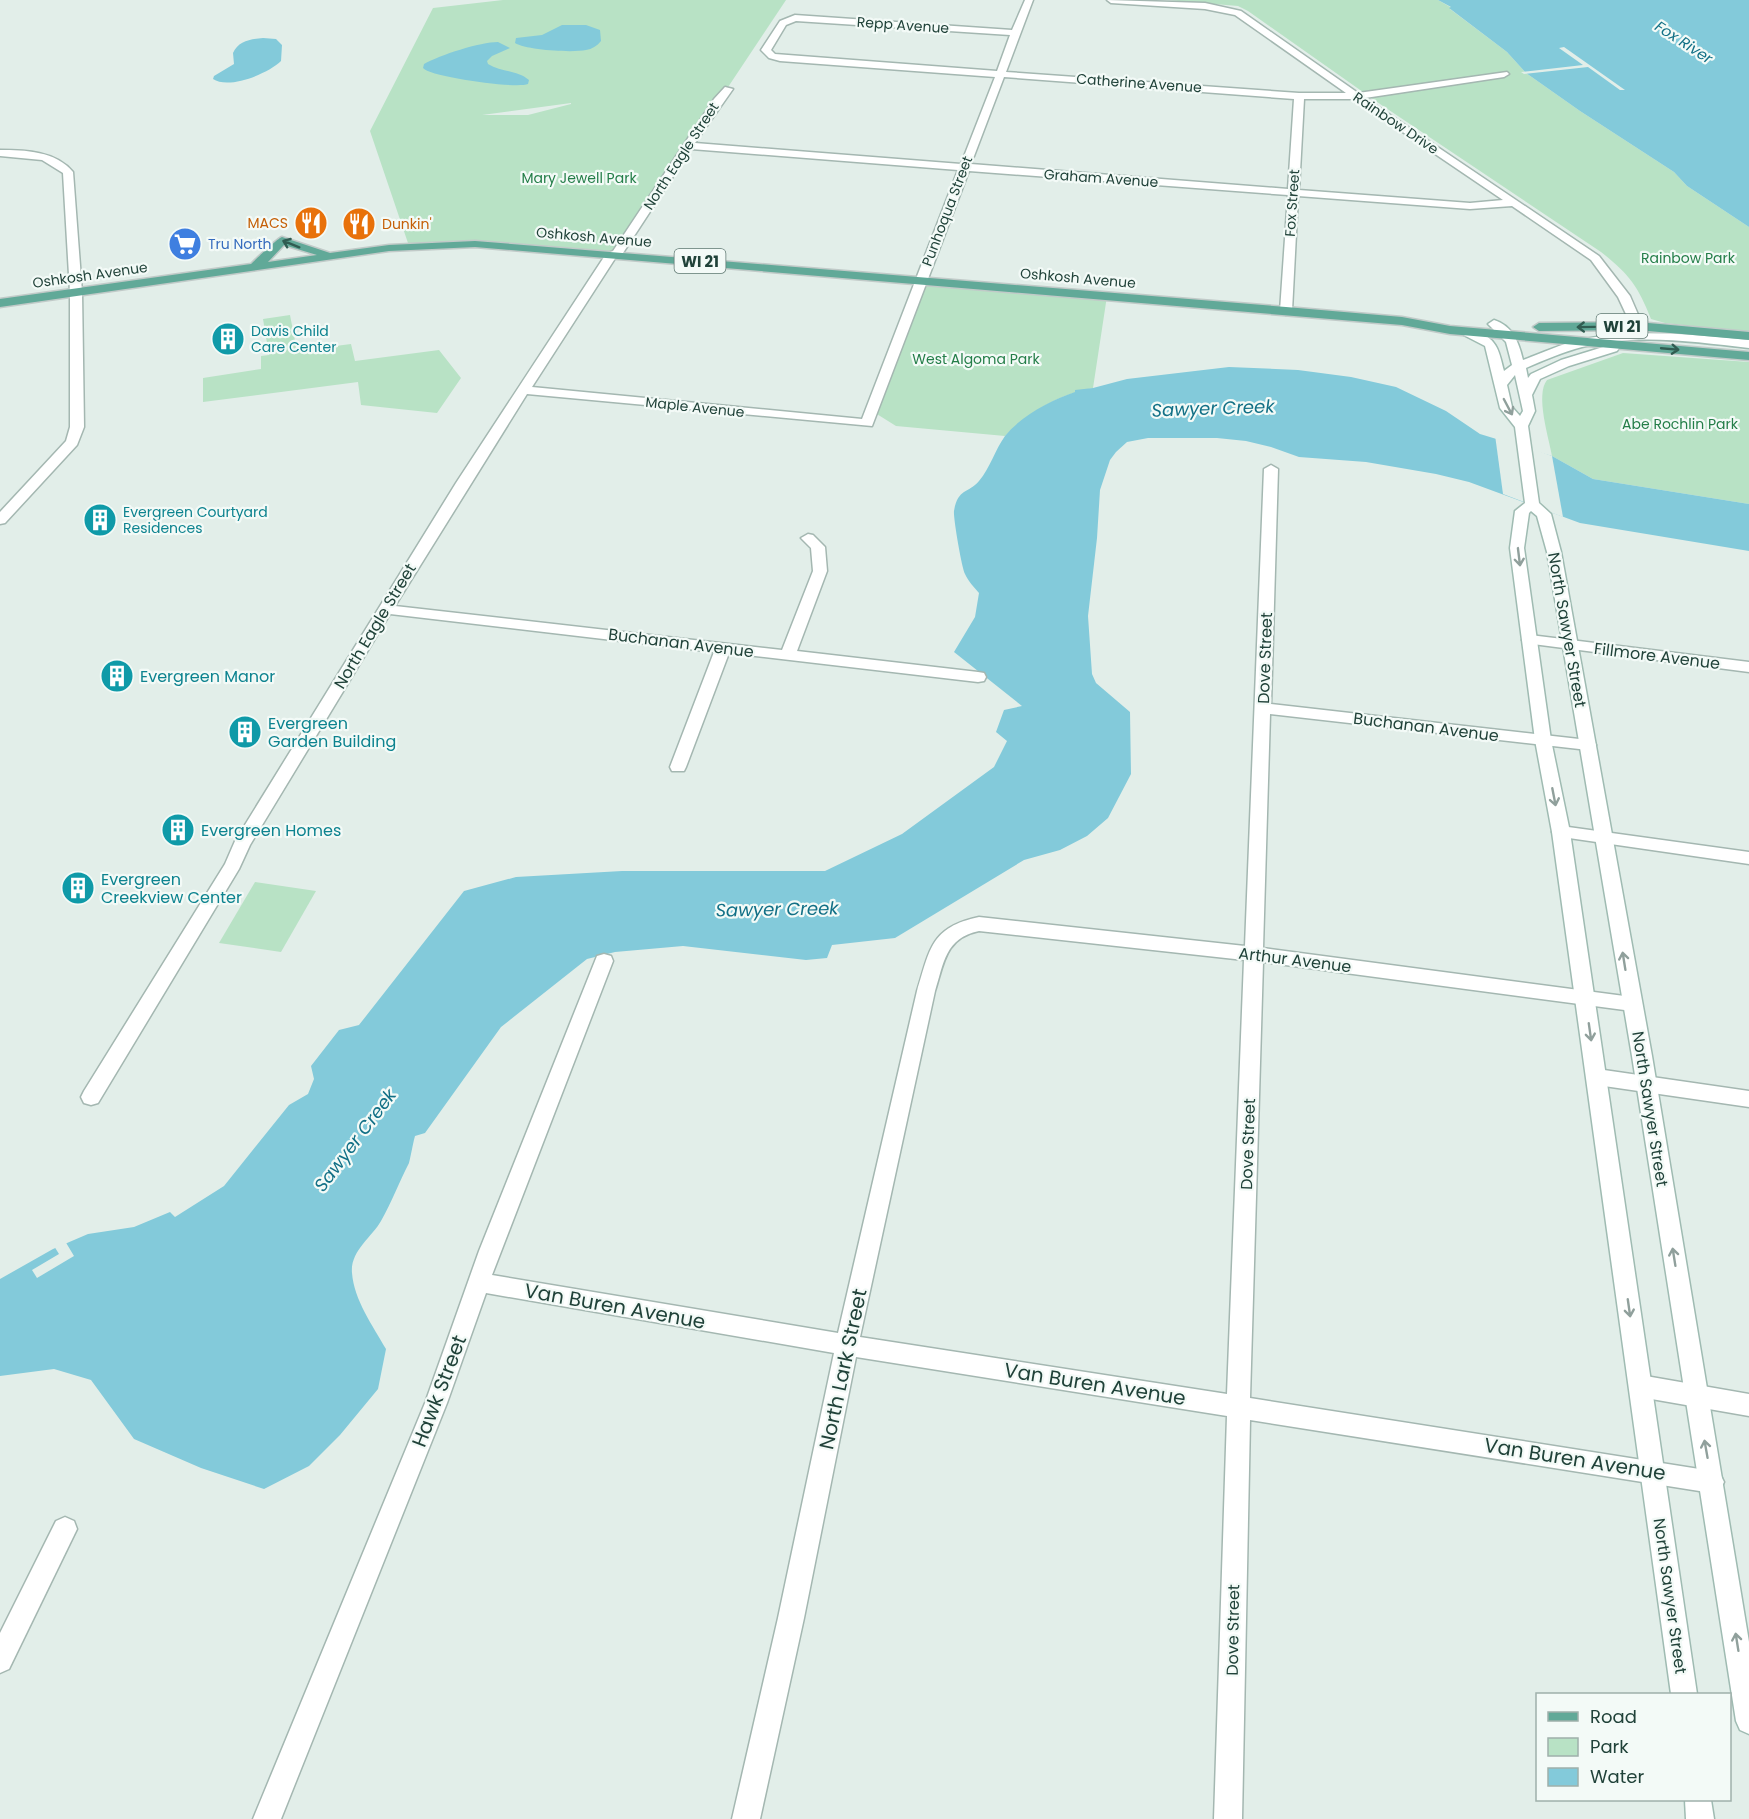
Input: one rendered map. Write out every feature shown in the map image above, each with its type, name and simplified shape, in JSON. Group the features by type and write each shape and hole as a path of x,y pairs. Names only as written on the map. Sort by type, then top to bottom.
{"main road":[{"path":"255,266 271,254 282,240 301,248 337,255"},
{"name":"Oshkosh Avenue","path":"0,303 337,255 409,246 458,243 614,254 1402,321 1462,331 1749,356"},
{"name":"Oshkosh Avenue","path":"1402,321 1447,321 1534,327 1636,326 1749,336"}],"street":[{"name":"Punhoqua Street","path":"867,423 963,167 1029,0"},
{"name":"Rainbow Drive","path":"1111,0 1204,6 1238,13 1595,258 1624,296 1636,326"},
{"name":"Repp Avenue","path":"772,56 767,54 766,48 783,23 792,19 1015,33"},
{"name":"Catherine Avenue","path":"772,56 1299,96 1356,96 1504,74"},
{"name":"North Eagle Street","path":"91,1097 233,865 240,845 523,390 728,89"},
{"name":"Fox Street","path":"1286,311 1299,96"},
{"name":"Graham Avenue","path":"689,146 1470,206 1513,203"},
{"path":"0,153 46,158 64,168 70,180 76,292 77,427 68,447 0,520"},
{"name":"North Sawyer Street","path":"1494,324 1512,341 1529,411 1521,426"},
{"name":"North Sawyer Street","path":"1462,331 1482,338 1491,345 1506,408 1521,426 1532,505 1544,514 1554,552 1646,1084 1749,1720"},
{"path":"1500,386 1506,374 1518,367 1591,342 1629,337 1660,337 1749,344"},
{"path":"1526,395 1535,377 1606,349 1627,345"},
{"name":"Maple Avenue","path":"523,390 867,423"},
{"name":"Dove Street","path":"1228,1819 1238,1406 1271,469"},
{"name":"North Sawyer Street","path":"1532,505 1522,512 1517,548 1543,740 1561,832 1597,1077 1684,1693"},
{"path":"788,655 820,571 818,547 808,538"},
{"name":"Buchanan Avenue","path":"385,609 978,676"},
{"name":"Fillmore Avenue","path":"1530,640 1749,667"},
{"path":"678,767 723,648"},
{"name":"Buchanan Avenue","path":"1264,708 1588,746"},
{"path":"1561,832 1749,858"},
{"name":"Arthur Avenue","path":"959,928 980,924 1254,954 1632,1004"},
{"name":"North Lark Street","path":"746,1819 791,1618 847,1345 926,992 942,942 959,928"},
{"name":"Hawk Street","path":"267,1819 436,1403 479,1282 604,961"},
{"path":"1597,1077 1749,1099"},
{"name":"Van Buren Avenue","path":"479,1282 847,1345 1712,1482"},
{"path":"1640,1386 1749,1405"},
{"path":"0,1660 65,1529"},
{"path":"1698,1801 1702,1819"}],"green space":[{"name":"Mary Jewell Park","path":"503,0 786,0 617,254 502,245 409,246 370,131 433,8","holes":["571,103 528,115 482,115"]},
{"name":"Rainbow Park","path":"1167,0 1438,0 1452,8 1450,9 1507,52 1526,73 1674,172 1687,186 1749,227 1749,332 1665,323 1651,319 1632,281 1601,252 1380,104 1248,11 1238,6"},
{"name":"West Algoma Park","path":"921,280 1107,296 1093,388 1045,405 1005,436 896,426 872,411"},
{"path":"290,315 297,351 351,344 355,361 439,350 461,378 437,413 361,405 358,382 203,402 203,378 261,369 261,356 269,355 263,319"},
{"name":"Abe Rochlin Park","path":"1623,353 1749,362 1749,504 1593,479 1552,456 1542,396 1547,380"},
{"path":"255,882 316,891 281,952 219,943"}],"water":[{"name":"Fox River","path":"1438,0 1749,0 1749,227 1687,186 1674,172 1526,73 1507,52 1449,8 1451,7"},
{"path":"562,25 586,25 600,30 601,41 590,49 579,51 539,49 515,43 516,38 542,35"},
{"path":"276,39 282,45 281,61 275,66 249,79 229,83 213,79 214,76 234,64 233,53 238,46 250,40"},
{"path":"498,42 510,48 492,56 487,61 488,64 524,77 529,80 528,84 508,85 474,81 441,75 423,68 424,64 431,60 450,53 481,44"},
{"name":"Sawyer Creek","path":"1229,367 1298,370 1351,377 1396,387 1446,411 1480,434 1552,456 1593,479 1749,504 1749,551 1580,523 1469,482 1436,474 1366,462 1299,457 1246,441 1217,438 1148,438 1127,442 1110,460 1100,490 1088,616 1092,674 1096,683 1130,712 1131,774 1108,818 1087,836 1060,850 1024,860 895,938 832,945 827,958 806,960 683,946 615,952 587,959 501,1027 425,1133 415,1136 409,1163 389,1207 354,1258 352,1273 356,1293 386,1349 378,1389 340,1435 309,1466 264,1489 201,1468 134,1439 91,1380 54,1369 0,1376 0,1279 53,1249 88,1234 134,1227 170,1212 175,1217 224,1186 289,1105 308,1094 314,1079 311,1066 339,1030 359,1025 464,891 516,877 622,871 825,871 902,834 994,767 1007,741 996,732 1004,710 1022,706 954,652 975,617 979,593 966,577 962,563 954,515 958,498 979,481 1005,436 1019,422 1056,399 1075,392 1075,390 1127,379"}],"pier":[{"path":"1564,47 1625,90 1620,90 1588,67 1524,74 1521,72 1583,65 1559,48"},
{"path":"1495,435 1552,456 1563,517 1503,494"},
{"path":"65,1241 74,1256 37,1278 32,1270 59,1254 54,1246"}],"place":[{"name":"MACS","path":"311,223"},
{"name":"Dunkin'","path":"359,224"},
{"name":"Tru North","path":"185,244"},
{"name":"Davis Child Care Center","path":"228,339"},
{"name":"Evergreen Courtyard Residences","path":"100,520"},
{"name":"Evergreen Manor","path":"117,676"},
{"name":"Evergreen Garden Building","path":"245,732"},
{"name":"Evergreen Homes","path":"178,830"},
{"name":"Evergreen Creekview Center","path":"78,888"}]}
